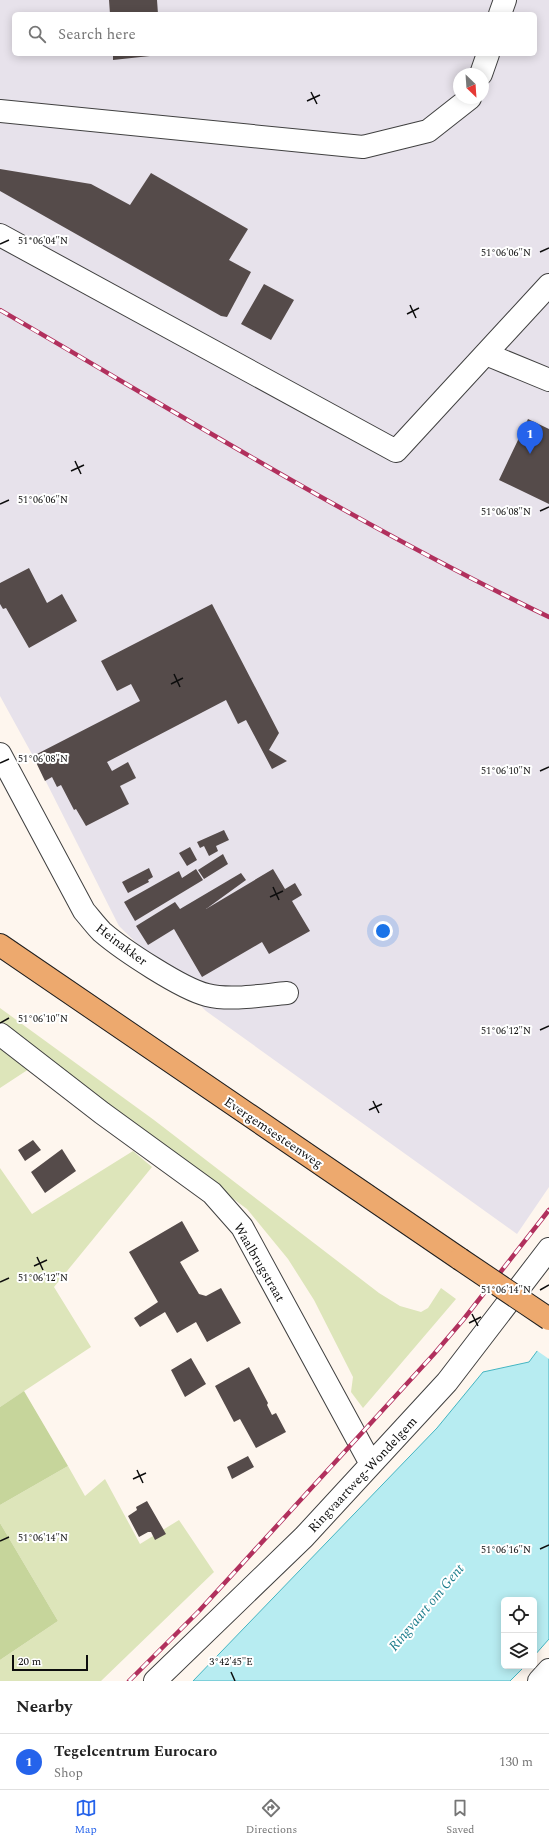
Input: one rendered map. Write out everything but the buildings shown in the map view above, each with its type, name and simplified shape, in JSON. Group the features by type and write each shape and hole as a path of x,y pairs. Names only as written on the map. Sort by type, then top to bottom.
{"main road":[{"name":"Evergemsesteenweg","path":"0,945 549,1319"}],"street":[{"path":"501,12 505,0"},
{"path":"483,68 487,56"},
{"path":"0,111 362,147 428,131 462,104"},
{"path":"0,235 396,451 549,285"},
{"path":"486,354 549,380"},
{"name":"Heinakker","path":"0,754 84,911 102,932 144,961 189,988 208,995 242,997 287,993"},
{"name":"Waalbrugstraat","path":"0,1034 102,1113 212,1193 242,1227 371,1464"},
{"name":"Ringvaartweg-Wondelgem","path":"155,1681 304,1537 446,1382 549,1249"},
{"path":"539,1681 549,1670"}],"shaded area":[{"path":"0,0 549,0 549,1187 517,1234 206,1011 119,926 33,756 0,696"}],"green space":[{"path":"0,1008 154,1120 379,1293 400,1306 421,1312 428,1308 441,1288 456,1299 363,1408 351,1392 353,1377 314,1300 288,1259 247,1209 0,1026"},
{"path":"0,1046 29,1069 0,1088"},
{"path":"133,1151 152,1167 54,1287 91,1347 0,1407 0,1168 32,1214"},
{"path":"24,1391 68,1466 0,1505 0,1407"},
{"path":"68,1466 85,1496 105,1479 140,1544 179,1520 214,1572 101,1681 0,1681 0,1660 58,1621 0,1523 0,1505"},
{"path":"0,1523 58,1621 0,1660"}],"water":[{"name":"Ringvaart om Gent","path":"549,1335 549,1639 537,1653 537,1597 501,1597 501,1669 522,1669 510,1681 193,1681 437,1428 483,1372 529,1362"}],"pier":[{"path":"549,1333 549,1359 536,1350"}],"railway":[{"path":"0,310 340,508 479,582 549,617"},
{"path":"129,1681 199,1611 434,1354 463,1320 549,1210"}],"place":[{"name":"Tegelcentrum Eurocaro","path":"530,454"}]}
